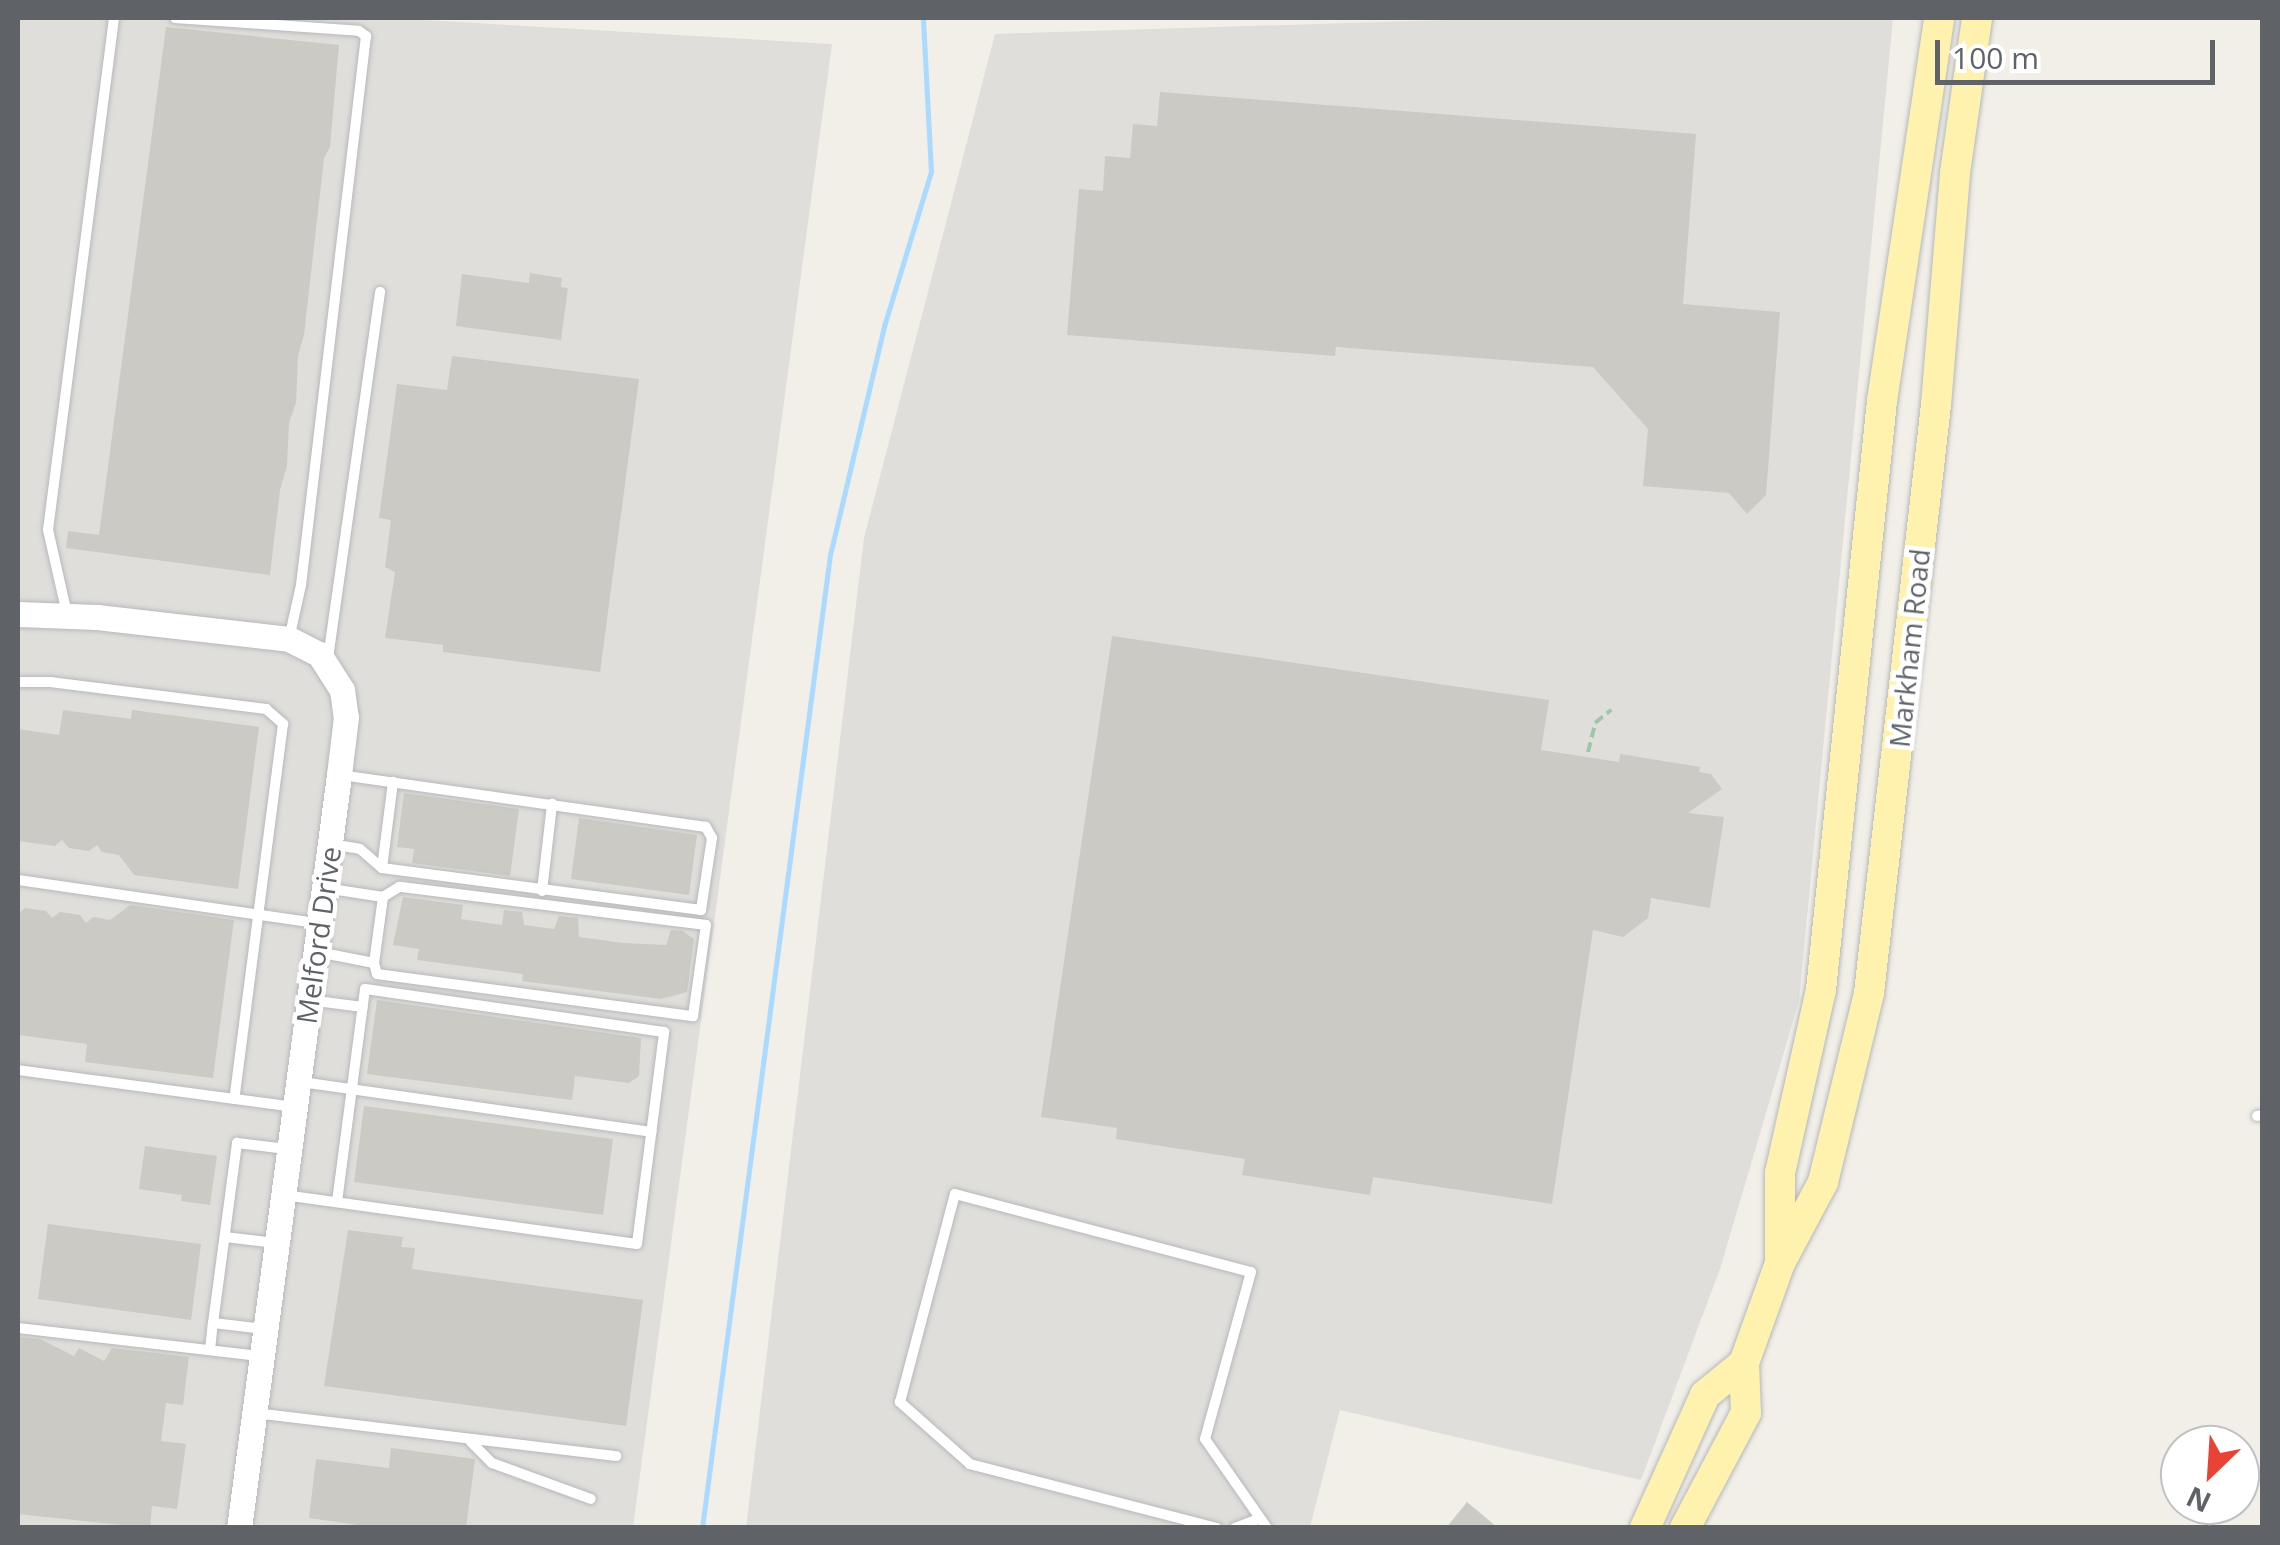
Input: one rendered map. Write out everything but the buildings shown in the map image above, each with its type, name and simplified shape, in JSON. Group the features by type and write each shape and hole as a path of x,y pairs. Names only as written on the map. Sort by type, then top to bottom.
{"main road":[{"name":"Markham Road","path":"1780,1263 1780,1173 1821,990 1882,401 1939,18"},
{"name":"Markham Road","path":"1685,1528 1746,1413 1744,1363 1780,1263 1823,1182 1869,993 1936,405 1955,173 1977,18"},
{"name":"Markham Road","path":"1644,1528 1705,1396 1744,1363"}],"street":[{"path":"18,614 66,614 289,640 308,646 327,664"},
{"name":"Melford Drive","path":"239,1528 346,716 338,679 327,664"}],"lane":[{"path":"66,614 48,530 114,18"},
{"path":"175,18 360,31 366,36 303,566 289,640"},
{"path":"327,664 380,292"},
{"path":"18,682 50,682 266,709 278,715 284,739 234,1099"},
{"path":"330,844 360,849 382,868 701,910 712,838 706,828 339,775"},
{"path":"382,868 392,782"},
{"path":"542,891 552,804"},
{"path":"18,880 320,924"},
{"path":"324,888 383,897 399,888 706,925 692,1016 376,974 383,897"},
{"path":"316,952 374,963"},
{"path":"283,1195 637,1244 664,1032 365,990 337,1202"},
{"path":"309,1000 363,1007"},
{"path":"18,1070 234,1099 352,1089 651,1132"},
{"path":"210,1350 237,1143 289,1149"},
{"path":"1216,1528 970,1464 900,1402 955,1194 1251,1272 1205,1440 1263,1523 1235,1528"},
{"path":"225,1237 277,1244"},
{"path":"213,1323 265,1330"},
{"path":"18,1328 262,1356"},
{"path":"254,1413 471,1442 616,1456"},
{"path":"471,1442 492,1463 591,1499"}],"path":[{"path":"1588,752 1595,723 1612,710"}],"shaded area":[{"path":"18,18 389,18 832,44 633,1527 18,1527"},
{"path":"1508,18 1893,18 1799,1001 1720,1269 1641,1480 1340,1410 1310,1527 746,1528 864,538 995,34"}],"waterway":[{"path":"702,1528 830,555 885,323 931,172 923,18"}]}
